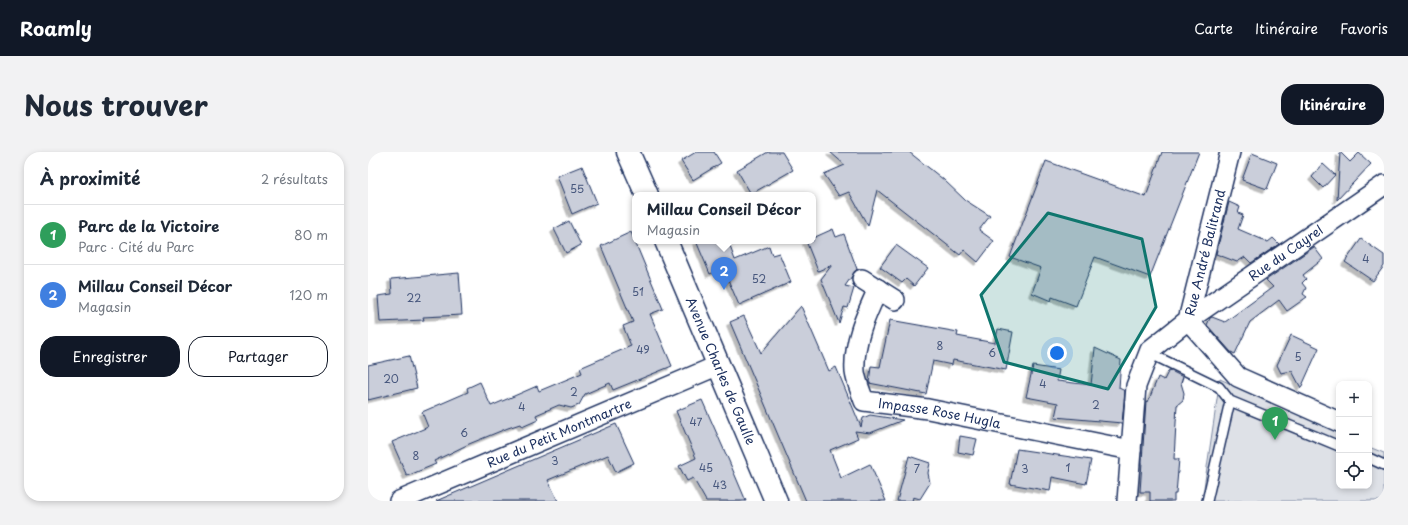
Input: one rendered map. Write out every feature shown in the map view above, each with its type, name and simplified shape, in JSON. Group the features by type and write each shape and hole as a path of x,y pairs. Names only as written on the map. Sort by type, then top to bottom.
{"main road":[{"path":"628,152 646,192"},
{"name":"Avenue Charles de Gaulle","path":"667,244 776,501"}],"street":[{"name":"Rue André Balitrand","path":"1127,501 1136,386 1149,353 1188,320 1230,152"},
{"name":"Rue du Cayrel","path":"1188,320 1384,185"},
{"path":"862,279 895,300"},
{"name":"Impasse Rose Hugla","path":"878,289 866,315 857,344 855,373 864,401 928,409 1131,450"},
{"path":"1188,320 1238,377 1336,421"},
{"name":"Rue du Petit Montmartre","path":"399,501 719,365"}],"lane":[{"path":"1149,353 1219,387 1230,401 1336,445"},
{"path":"1207,501 1230,401"},
{"path":"1372,459 1384,465"}],"highlighted area":[{"path":"1048,213 1142,239 1156,307 1108,389 1004,362 981,295"}],"shaded area":[{"path":"1220,379 1336,432 1336,489 1372,489 1372,448 1384,453 1384,501 1202,501"}],"building":[{"path":"696,152 714,152 721,163 693,180 681,161"},
{"path":"768,152 782,152 793,170 754,192 750,192 737,170"},
{"path":"830,152 909,152 944,180 965,200 990,216 979,230 994,241 978,262 964,250 960,255 877,190 868,226 849,192 839,196 824,174 845,165"},
{"path":"1162,152 1199,152 1150,277 1095,257 1076,306 1052,297 1051,301 1032,293 1041,268 1010,257 1046,161 1146,197"},
{"path":"1340,152 1350,162 1359,153 1371,164 1337,200"},
{"path":"1252,153 1277,163 1267,189 1242,180"},
{"path":"1323,164 1335,175 1323,188 1312,177"},
{"path":"582,166 597,203 572,214 557,176"},
{"path":"1229,202 1240,207 1238,213 1243,215 1238,229 1268,242 1273,238 1279,244 1251,263 1245,257 1237,262 1216,254"},
{"path":"569,221 581,245 566,253 554,229"},
{"path":"833,229 836,237 844,234 857,269 845,286 854,288 848,308 844,307 839,323 821,279 832,265 818,271 807,244 816,244 816,237"},
{"path":"631,232 632,244 636,244 663,309 650,314 672,366 613,390 610,383 585,394 579,405 571,408 559,405 536,415 538,420 522,427 520,424 508,428 469,444 434,461 436,464 407,476 392,442 428,427 422,412 468,392 467,388 480,382 491,406 537,386 539,391 582,373 580,368 631,346 623,326 633,322 601,246"},
{"path":"1361,239 1384,255 1384,266 1373,281 1345,262"},
{"path":"697,244 729,244 735,260 769,246 772,255 779,253 791,282 739,305 723,268 710,274"},
{"path":"896,245 928,268 914,286 906,279 902,283 880,267"},
{"path":"1314,247 1323,259 1303,275 1306,279 1302,283 1306,288 1303,294 1307,297 1287,311 1279,300 1250,322 1235,354 1231,352 1207,325 1210,318 1212,317 1225,322 1273,287 1266,280"},
{"path":"459,273 462,315 423,317 424,320 380,322 378,296 392,294 391,279"},
{"path":"801,306 829,371 836,367 861,427 863,418 870,415 903,420 870,433 855,431 858,438 830,450 841,478 870,464 886,501 806,501 730,322 744,316 761,353"},
{"path":"890,320 958,332 957,336 995,343 998,329 1013,332 1006,370 953,360 952,365 933,361 926,394 869,383 871,366 880,367"},
{"path":"1291,335 1319,348 1301,388 1292,371 1281,373 1277,365"},
{"path":"1095,348 1121,360 1119,388 1125,391 1122,423 1055,417 1058,403 1026,397 1033,366 1059,370 1057,381 1091,385"},
{"path":"409,356 417,388 368,400 368,365"},
{"path":"1169,370 1183,377 1181,383 1184,393 1183,400 1177,405 1174,459 1179,459 1176,494 1174,494 1174,501 1150,501 1150,492 1140,492 1146,401 1148,402 1158,377 1164,380"},
{"path":"702,400 746,501 706,501 693,478 687,481 679,466 696,458 676,411"},
{"path":"616,424 634,463 616,472 608,455 548,480 558,501 436,501"},
{"path":"960,436 977,439 973,455 958,452"},
{"path":"1017,449 1091,460 1086,484 1052,477 1050,491 1010,484"},
{"path":"909,456 930,463 928,473 930,483 920,499 913,497 912,501 897,501"}],"place":[{"name":"Millau Conseil Décor","path":"724,290"},
{"name":"Parc de la Victoire","path":"1275,440"}]}
